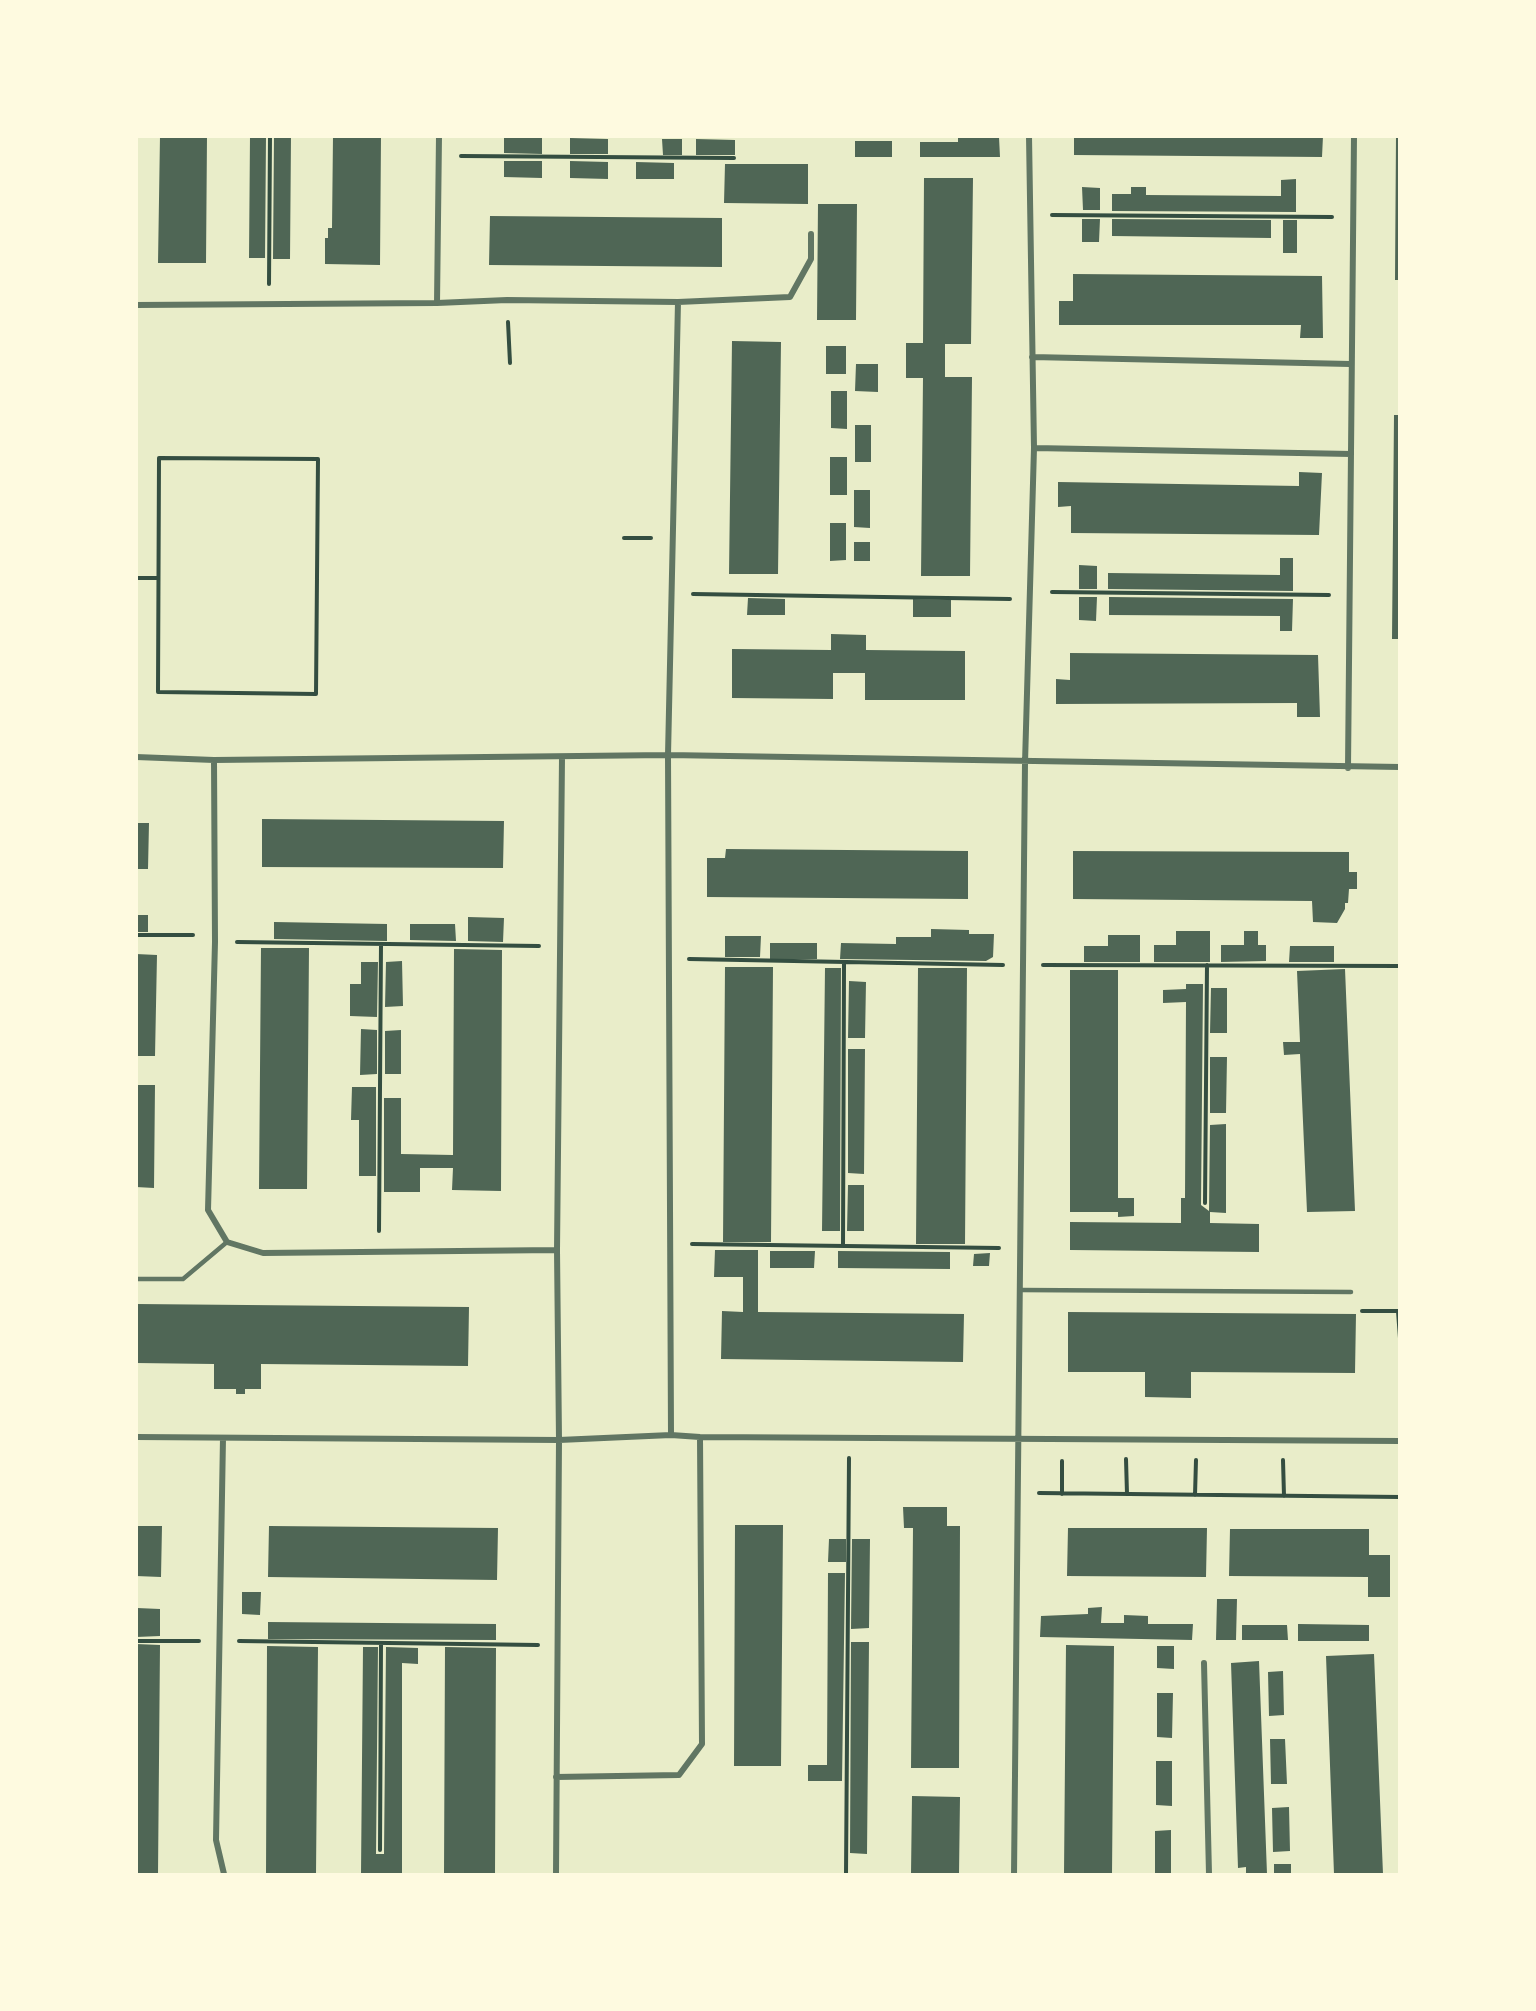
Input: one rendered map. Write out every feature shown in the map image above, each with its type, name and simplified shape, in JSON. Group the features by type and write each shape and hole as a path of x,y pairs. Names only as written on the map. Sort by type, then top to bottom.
{"street":[{"path":"437,303 439,136"},
{"path":"1014,1875 1020,1493 1025,763 1034,448 1029,136"},
{"path":"1348,768 1350,364 1354,136"},
{"path":"136,305 269,302 437,303 507,300 678,302 790,297 811,260 811,234"},
{"path":"671,1435 668,755 678,302"},
{"path":"1032,357 1350,364"},
{"path":"1034,448 1351,454"},
{"path":"136,757 214,760 562,758 668,755 1025,763 1400,767"},
{"path":"556,1875 558,1440 556,1250 562,758"},
{"path":"214,760 215,938 208,1210 227,1242 263,1253 556,1250"},
{"path":"136,1437 558,1440 671,1435 1400,1441"},
{"path":"556,1777 679,1775 702,1744 700,1437"},
{"path":"223,1438 216,1840 224,1875"},
{"path":"1204,1662 1209,1875"}],"lane":[{"path":"136,1279 183,1279 227,1242"},
{"path":"1021,1290 1351,1292"}],"path":[{"path":"269,302 270,136"},
{"path":"439,156 734,158"},
{"path":"1030,215 1353,217"},
{"path":"507,300 510,363"},
{"path":"159,458 318,459 316,694 158,692 158,578 159,458"},
{"path":"136,578 158,578"},
{"path":"1030,591 1350,595"},
{"path":"672,594 1030,599"},
{"path":"136,935 381,944 561,946"},
{"path":"379,1252 381,944"},
{"path":"669,958 1023,965 1400,966"},
{"path":"843,1246 844,963"},
{"path":"1205,1203 1207,965"},
{"path":"670,1244 1021,1249"},
{"path":"1351,1292 1356,1311 1399,1311 1400,1338"},
{"path":"846,1875 850,1438"},
{"path":"1062,1440 1062,1494"},
{"path":"1125,1440 1126,1494"},
{"path":"1195,1495 1196,1440"},
{"path":"1282,1440 1284,1496"},
{"path":"1020,1493 1400,1497"},
{"path":"136,1641 557,1645"},
{"path":"380,1850 381,1643"}],"building":[{"path":"160,136 207,136 206,263 158,263"},
{"path":"250,136 266,136 265,258 249,258"},
{"path":"274,136 291,136 290,259 273,259"},
{"path":"333,136 381,136 380,265 325,264 325,238 328,238 328,228 332,228"},
{"path":"1074,136 1323,136 1322,157 1074,155"},
{"path":"1396,136 1400,136 1400,280 1395,280"},
{"path":"958,137 999,137 1000,157 920,157 920,142 958,142"},
{"path":"504,138 542,138 542,154 504,153"},
{"path":"570,138 608,139 608,154 570,154"},
{"path":"662,139 682,139 682,155 663,155"},
{"path":"696,139 735,140 735,155 696,155"},
{"path":"855,141 892,141 892,157 855,157"},
{"path":"504,161 542,161 542,178 504,177"},
{"path":"570,161 608,162 608,179 570,178"},
{"path":"636,162 674,163 674,179 636,179"},
{"path":"725,164 808,164 808,204 724,203"},
{"path":"924,178 973,178 971,344 945,344 945,377 972,377 970,576 921,576 923,378 906,378 906,343 923,343"},
{"path":"1296,179 1296,212 1112,211 1112,194 1131,194 1131,187 1146,187 1146,195 1281,196 1281,180"},
{"path":"1082,187 1100,188 1100,210 1083,210"},
{"path":"818,204 857,204 856,320 817,320"},
{"path":"490,216 722,218 722,267 489,265"},
{"path":"1082,219 1100,219 1099,242 1082,242"},
{"path":"1112,219 1271,220 1271,238 1112,236"},
{"path":"1283,220 1297,220 1297,253 1283,253"},
{"path":"1073,274 1322,276 1323,338 1300,338 1301,325 1059,325 1059,301 1073,301"},
{"path":"732,341 781,342 778,574 729,574"},
{"path":"826,346 846,346 846,374 826,374"},
{"path":"856,364 878,364 878,392 855,391"},
{"path":"831,391 847,391 847,429 831,428"},
{"path":"1394,415 1400,415 1400,639 1392,639"},
{"path":"855,425 871,425 871,462 855,462"},
{"path":"830,457 847,457 847,495 830,495"},
{"path":"1299,472 1322,473 1319,535 1071,533 1071,506 1058,507 1058,482 1299,486"},
{"path":"854,490 870,490 870,528 854,527"},
{"path":"830,523 846,523 846,560 830,561"},
{"path":"854,542 870,542 870,561 854,561"},
{"path":"1280,558 1293,558 1293,591 1108,589 1108,573 1280,575"},
{"path":"1079,565 1097,566 1097,589 1079,589"},
{"path":"1079,597 1097,597 1096,621 1079,620"},
{"path":"1109,597 1293,599 1292,631 1280,631 1280,616 1109,615"},
{"path":"748,598 785,599 785,615 747,615"},
{"path":"913,599 951,600 951,617 913,617"},
{"path":"831,634 866,635 866,650 965,651 965,700 865,700 865,673 833,673 833,699 732,698 732,649 831,650"},
{"path":"1070,653 1318,655 1320,717 1297,717 1297,703 1056,704 1056,679 1070,680"},
{"path":"262,819 504,821 503,868 262,867"},
{"path":"136,823 149,823 148,869 136,869"},
{"path":"726,849 968,851 968,899 707,897 707,858 725,858"},
{"path":"1073,851 1349,852 1349,872 1357,872 1357,889 1349,889 1348,903 1345,903 1345,909 1337,923 1313,922 1312,901 1073,899"},
{"path":"136,915 148,915 148,932 136,932"},
{"path":"468,917 504,918 503,942 468,941"},
{"path":"274,922 387,924 387,941 274,939"},
{"path":"410,924 455,924 456,941 410,940"},
{"path":"931,929 969,930 969,934 994,934 993,957 986,961 840,959 841,943 896,944 896,937 931,937"},
{"path":"1176,931 1210,931 1210,962 1154,962 1154,945 1176,945"},
{"path":"1244,931 1258,931 1258,945 1266,945 1266,961 1221,962 1221,945 1244,945"},
{"path":"1108,935 1140,935 1140,962 1084,962 1084,946 1108,946"},
{"path":"725,936 761,936 760,957 725,957"},
{"path":"770,943 817,943 817,959 770,959"},
{"path":"1290,946 1334,946 1334,962 1289,962"},
{"path":"261,948 309,948 307,1189 259,1189"},
{"path":"454,949 502,950 501,1191 452,1190 453,1168 420,1168 420,1192 384,1192 384,1098 401,1098 401,1154 453,1155"},
{"path":"136,954 157,955 155,1056 136,1056"},
{"path":"402,961 403,1006 385,1007 386,962"},
{"path":"361,962 378,962 377,1017 350,1016 350,984 361,984"},
{"path":"725,967 773,967 771,1242 723,1242"},
{"path":"825,968 841,968 840,1231 822,1231"},
{"path":"918,968 967,968 965,1244 916,1244"},
{"path":"1345,969 1355,1211 1307,1212 1300,1054 1284,1055 1283,1042 1300,1042 1297,971"},
{"path":"1070,970 1118,970 1118,1198 1134,1198 1134,1216 1118,1217 1118,1212 1070,1212"},
{"path":"849,981 866,982 865,1038 848,1038"},
{"path":"1186,984 1203,984 1201,1205 1209,1211 1210,1125 1226,1124 1226,1213 1210,1212 1210,1223 1259,1224 1259,1252 1070,1250 1070,1222 1181,1223 1181,1198 1185,1198 1186,1002 1163,1003 1163,990 1186,989"},
{"path":"1211,988 1227,988 1227,1033 1210,1033"},
{"path":"361,1029 377,1030 377,1074 360,1075"},
{"path":"401,1030 401,1074 385,1074 385,1031"},
{"path":"848,1049 865,1049 864,1174 848,1173"},
{"path":"1210,1057 1227,1057 1226,1113 1210,1113"},
{"path":"136,1085 155,1085 154,1188 136,1187"},
{"path":"352,1087 376,1087 376,1176 359,1176 359,1120 351,1120"},
{"path":"848,1185 864,1185 864,1231 847,1231"},
{"path":"715,1250 758,1250 758,1312 964,1314 963,1362 721,1359 722,1311 743,1312 743,1277 714,1277"},
{"path":"770,1251 815,1251 814,1268 770,1268"},
{"path":"838,1251 950,1252 950,1269 838,1268"},
{"path":"990,1253 989,1266 973,1266 974,1254"},
{"path":"136,1304 469,1307 468,1366 261,1364 261,1389 245,1389 245,1394 236,1394 236,1389 214,1389 214,1364 136,1363"},
{"path":"1068,1312 1356,1314 1355,1373 1191,1372 1191,1398 1145,1397 1145,1372 1068,1372"},
{"path":"903,1507 947,1507 947,1526 960,1526 959,1768 911,1768 913,1528 904,1528"},
{"path":"735,1525 783,1525 781,1766 734,1766"},
{"path":"136,1526 162,1526 161,1577 136,1576"},
{"path":"269,1526 498,1528 497,1580 268,1577"},
{"path":"1068,1528 1207,1528 1206,1577 1067,1576"},
{"path":"1230,1529 1369,1529 1369,1555 1390,1555 1390,1597 1368,1597 1368,1577 1229,1576"},
{"path":"829,1539 846,1539 846,1562 828,1562"},
{"path":"852,1539 870,1539 869,1628 851,1629"},
{"path":"828,1573 845,1573 842,1781 808,1781 808,1765 827,1765"},
{"path":"242,1592 261,1592 260,1615 242,1614"},
{"path":"1217,1599 1237,1599 1236,1640 1216,1640"},
{"path":"1102,1607 1101,1623 1124,1623 1124,1615 1148,1616 1148,1624 1193,1624 1192,1640 1040,1637 1041,1616 1088,1614 1088,1608"},
{"path":"137,1608 160,1609 160,1636 136,1637"},
{"path":"268,1622 496,1624 496,1640 268,1639"},
{"path":"1298,1624 1369,1625 1369,1641 1298,1641"},
{"path":"1242,1625 1287,1625 1288,1640 1242,1640"},
{"path":"851,1642 869,1642 867,1854 850,1853"},
{"path":"136,1644 160,1645 158,1874 136,1873"},
{"path":"1066,1645 1114,1646 1112,1874 1064,1874"},
{"path":"267,1646 318,1647 316,1874 266,1874"},
{"path":"1157,1646 1174,1646 1174,1669 1157,1668"},
{"path":"363,1647 378,1647 376,1854 384,1854 386,1647 418,1648 418,1664 402,1663 402,1874 361,1874"},
{"path":"445,1647 496,1648 495,1874 444,1874"},
{"path":"1374,1654 1383,1874 1334,1874 1326,1656"},
{"path":"1259,1661 1267,1874 1246,1874 1246,1867 1238,1868 1231,1663"},
{"path":"1283,1671 1284,1715 1269,1716 1268,1672"},
{"path":"1157,1693 1173,1693 1172,1738 1157,1737"},
{"path":"1270,1739 1285,1739 1287,1784 1271,1784"},
{"path":"1156,1761 1172,1761 1172,1806 1156,1805"},
{"path":"912,1796 960,1797 959,1874 911,1874"},
{"path":"1289,1807 1290,1851 1273,1852 1272,1808"},
{"path":"1171,1830 1171,1874 1155,1874 1155,1831"},
{"path":"1274,1864 1291,1864 1291,1874 1274,1874"}]}
